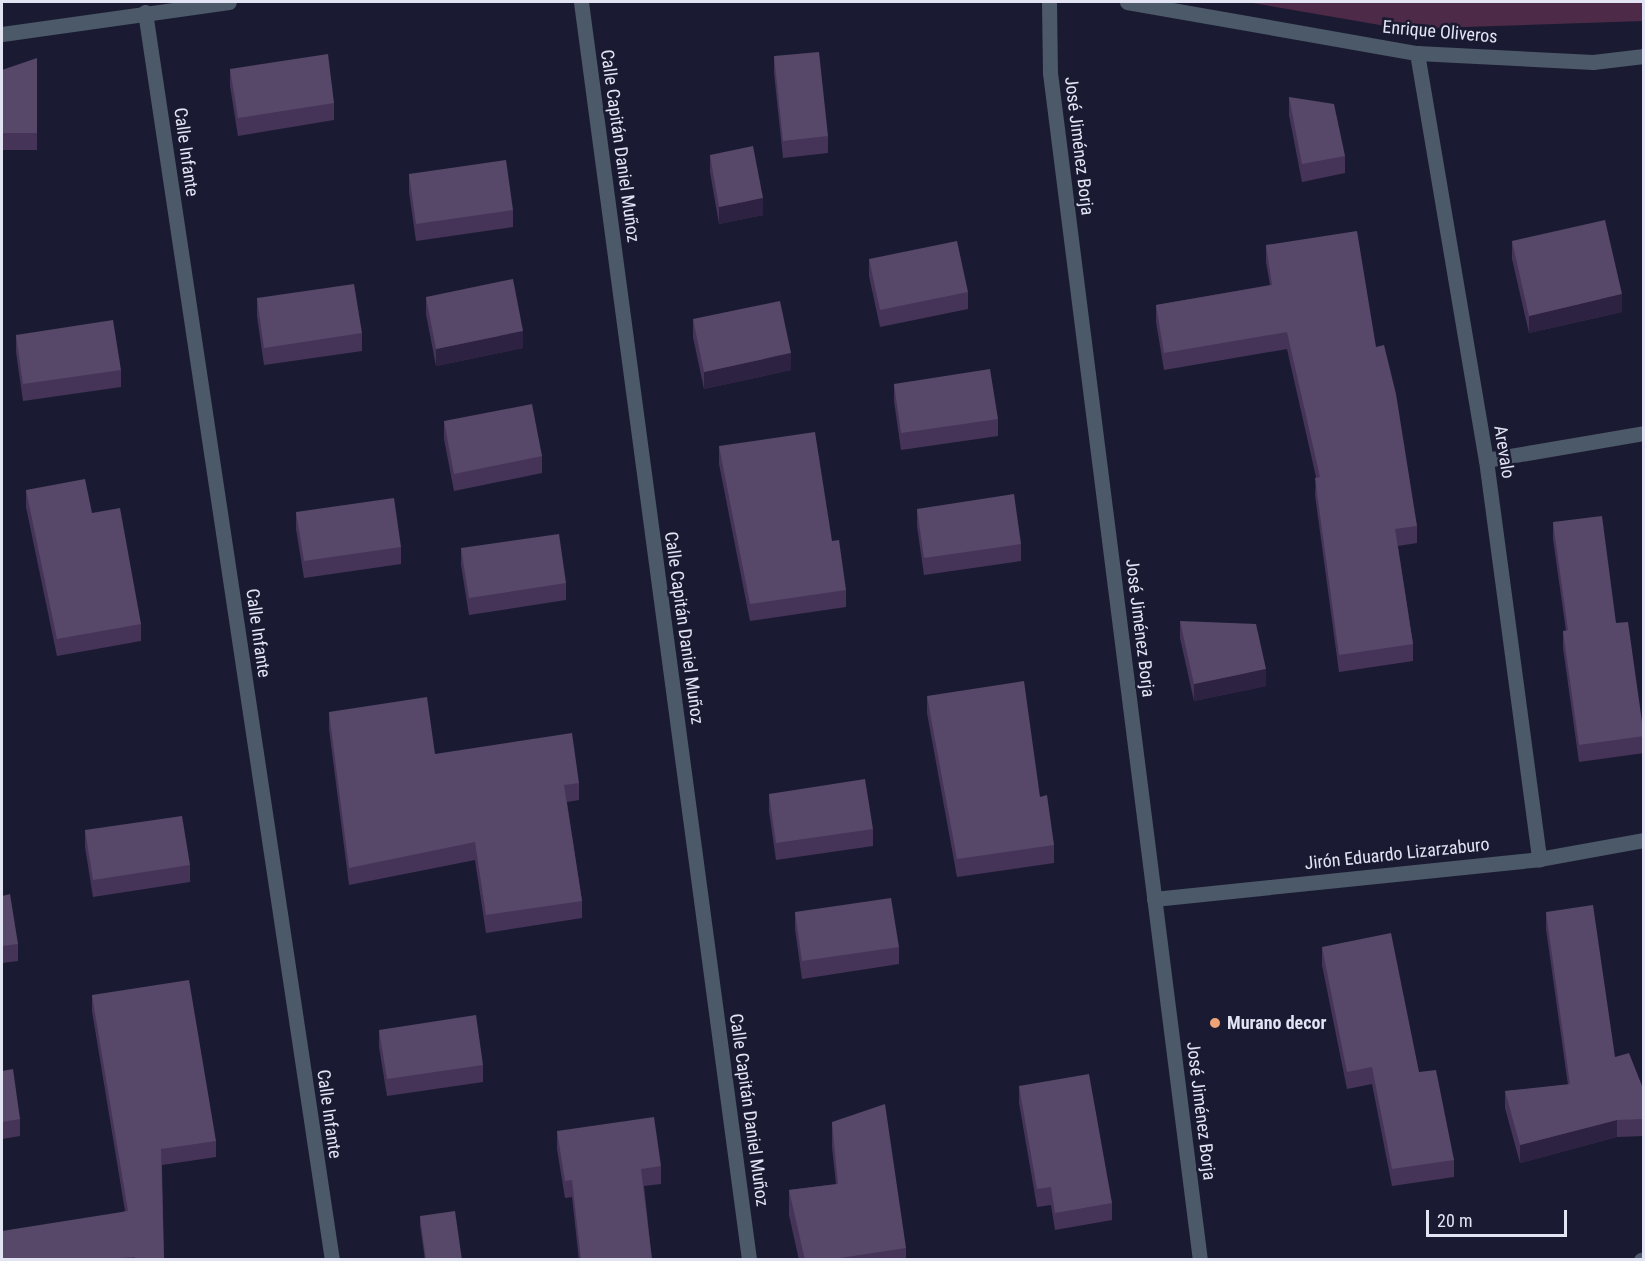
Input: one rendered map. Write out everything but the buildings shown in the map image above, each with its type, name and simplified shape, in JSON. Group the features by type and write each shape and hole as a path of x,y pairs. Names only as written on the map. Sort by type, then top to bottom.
{"street":[{"path":"2,33 229,2"},
{"name":"Calle Capitán Daniel Muñoz","path":"581,2 749,1260"},
{"name":"José Jiménez Borja","path":"1049,2 1050,73 1200,1260"},
{"name":"Enrique Oliveros","path":"1127,2 1418,53 1593,62 1644,56"},
{"name":"Calle Infante","path":"145,12 332,1260"},
{"name":"Arevalo","path":"1418,53 1486,460 1539,859"},
{"path":"1486,460 1644,433"},
{"name":"Jirón Eduardo Lizarzaburo","path":"1154,899 1539,859 1644,840"}],"shaded area":[{"path":"1247,2 1643,2 1643,21 1403,29"}],"place":[{"name":"Murano decor","path":"1215,1023"}]}
